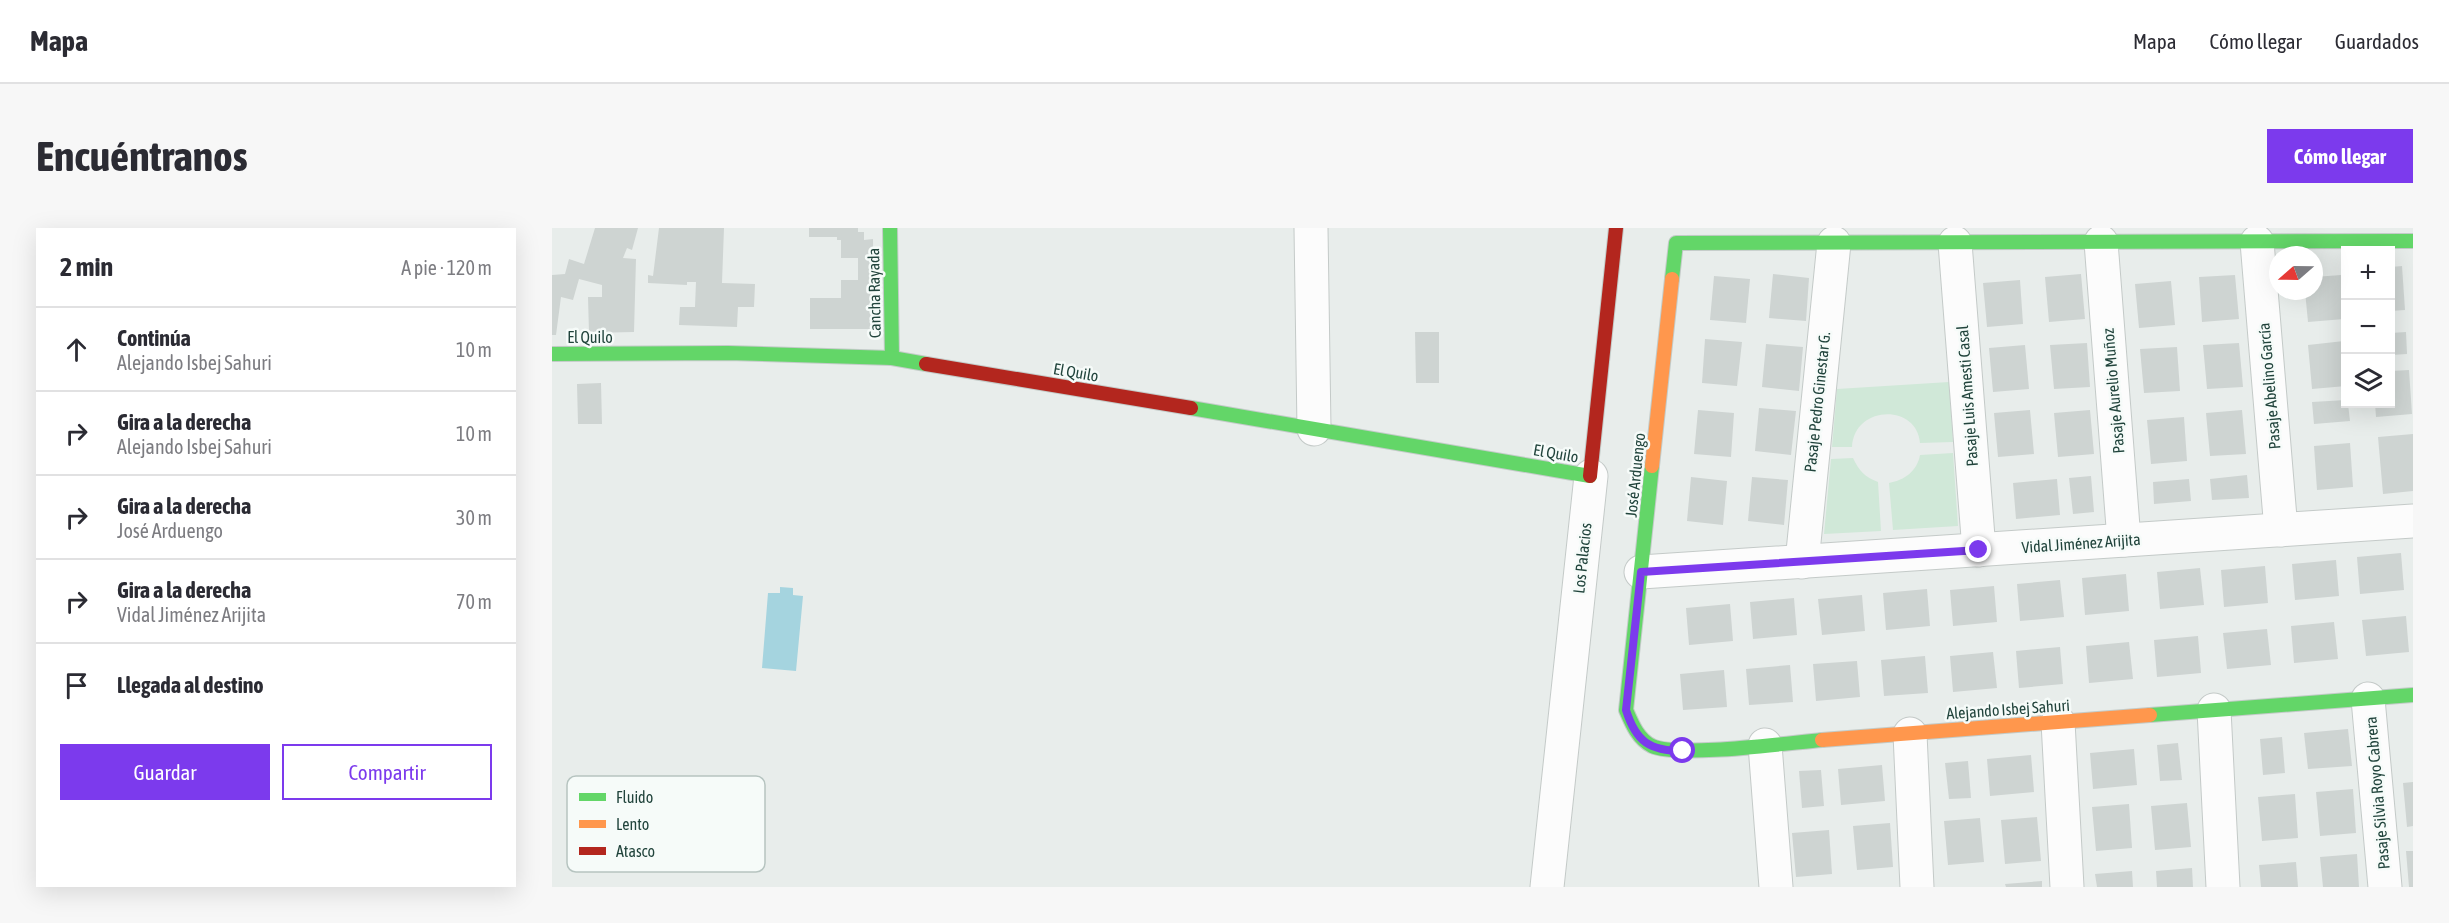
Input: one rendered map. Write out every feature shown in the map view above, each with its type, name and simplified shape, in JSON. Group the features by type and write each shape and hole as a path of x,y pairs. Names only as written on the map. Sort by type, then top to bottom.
{"street":[{"name":"Cancha Rayada","path":"890,228 892,358"},
{"path":"1311,228 1314,429"},
{"name":"Los Palacios","path":"1547,887 1616,228"},
{"path":"1833,243 2413,241"},
{"name":"Pasaje Aurelio Muñoz","path":"2101,242 2124,540"},
{"name":"Pasaje Abelino García","path":"2258,242 2281,530"},
{"name":"José Arduengo","path":"1626,710 1676,243 1833,243"},
{"name":"Pasaje Pedro Ginestar G.","path":"1802,562 1833,243"},
{"name":"Pasaje Luis Amesti Casal","path":"1955,243 1979,550"},
{"name":"El Quilo","path":"552,354 728,353 892,358 1591,476"},
{"name":"Vidal Jiménez Arijita","path":"1641,572 2413,521"},
{"name":"Alejando Isbej Sahuri","path":"1626,710 1631,726 1641,738 1653,747 1666,751 2413,695"},
{"name":"Pasaje Silvia Royo Cabrera","path":"2368,699 2385,887"},
{"path":"2214,711 2223,887"},
{"path":"2058,722 2067,887"},
{"path":"1910,734 1917,887"},
{"path":"1765,744 1776,887"}],"green space":[{"path":"1949,382 1953,442 1920,443 1916,430 1908,421 1886,414 1863,423 1855,433 1852,447 1832,447 1837,389"},
{"path":"1953,453 1958,526 1893,530 1889,483 1909,474 1916,466 1920,455"},
{"path":"1853,458 1863,473 1878,482 1881,531 1824,534 1831,459"}],"water":[{"path":"780,587 793,588 793,595 803,596 796,671 762,668 768,593 780,593"}],"building":[{"path":"595,228 638,228 632,250 627,248 623,258 636,259 634,332 589,333 588,297 602,297 602,285 579,279 573,300 561,297 556,335 552,335 552,275 565,274 569,259 584,264"},
{"path":"659,228 724,228 722,283 755,284 754,307 738,307 737,327 679,325 680,307 695,307 696,282 687,282 687,285 648,283 648,275 653,276"},
{"path":"809,228 858,228 858,232 864,232 864,240 873,239 874,329 810,329 810,298 841,298 841,280 858,280 858,258 841,258 841,240 837,240 837,237 809,237"},
{"path":"2402,266 2405,310 2395,311 2395,267"},
{"path":"1773,274 1809,278 1806,321 1769,318"},
{"path":"2081,274 2085,319 2049,322 2045,277"},
{"path":"2235,275 2239,319 2202,322 2199,277"},
{"path":"2341,275 2341,319 2308,322 2306,300 2323,300 2323,276"},
{"path":"1714,276 1750,279 1746,323 1710,320"},
{"path":"2020,280 2023,324 1987,327 1983,283"},
{"path":"2171,281 2175,325 2139,328 2135,284"},
{"path":"1415,332 1439,332 1439,383 1416,383"},
{"path":"2406,332 2407,354 2395,355 2395,333"},
{"path":"1705,339 1742,342 1737,386 1702,383"},
{"path":"2341,341 2341,386 2312,389 2308,345"},
{"path":"2087,343 2090,387 2054,389 2050,345"},
{"path":"2239,343 2243,387 2207,389 2203,345"},
{"path":"1766,344 1803,347 1799,391 1762,387"},
{"path":"2025,345 2029,389 1993,392 1989,348"},
{"path":"2177,347 2180,391 2144,393 2140,349"},
{"path":"2409,370 2412,414 2376,417 2375,408 2395,408 2395,371"},
{"path":"601,383 602,424 578,424 577,384"},
{"path":"2341,400 2341,408 2348,408 2350,421 2314,424 2312,402"},
{"path":"1759,408 1796,411 1791,455 1755,451"},
{"path":"1698,410 1734,413 1731,457 1694,454"},
{"path":"2030,410 2034,454 1998,457 1994,413"},
{"path":"2090,410 2094,454 2058,457 2054,413"},
{"path":"2242,410 2246,454 2210,456 2206,413"},
{"path":"2184,417 2187,461 2151,464 2147,420"},
{"path":"2413,434 2413,491 2383,494 2378,437"},
{"path":"2350,443 2353,487 2317,490 2314,446"},
{"path":"2247,475 2249,498 2212,500 2210,479"},
{"path":"2091,476 2094,512 2073,514 2069,478"},
{"path":"1691,477 1727,481 1723,525 1687,521"},
{"path":"1752,477 1788,480 1784,525 1748,521"},
{"path":"2057,479 2060,515 2016,519 2013,483"},
{"path":"2189,479 2191,501 2154,504 2153,482"},
{"path":"2401,553 2404,590 2360,594 2357,557"},
{"path":"2336,560 2339,596 2295,600 2292,564"},
{"path":"2265,566 2268,603 2224,607 2221,570"},
{"path":"2200,568 2204,605 2160,609 2157,572"},
{"path":"2126,574 2129,611 2085,615 2082,578"},
{"path":"2060,580 2064,617 2020,621 2017,584"},
{"path":"1994,586 1997,622 1953,626 1950,590"},
{"path":"1927,589 1930,626 1886,630 1883,593"},
{"path":"1862,595 1865,631 1822,635 1818,599"},
{"path":"1794,598 1797,635 1753,639 1750,602"},
{"path":"1730,604 1733,641 1689,645 1686,608"},
{"path":"2406,616 2409,652 2366,656 2362,620"},
{"path":"2334,622 2338,659 2294,663 2291,626"},
{"path":"2267,629 2271,665 2227,669 2223,633"},
{"path":"2198,636 2201,673 2157,677 2154,640"},
{"path":"2129,642 2133,679 2089,683 2086,646"},
{"path":"2060,647 2063,684 2019,688 2016,651"},
{"path":"1993,652 1997,688 1953,692 1950,656"},
{"path":"1925,656 1928,693 1884,696 1881,660"},
{"path":"1857,661 1860,697 1816,701 1813,664"},
{"path":"1790,665 1793,702 1749,705 1746,669"},
{"path":"1724,670 1727,707 1683,710 1680,674"},
{"path":"2348,729 2352,766 2308,769 2304,733"},
{"path":"2282,737 2285,773 2263,775 2260,739"},
{"path":"2178,743 2182,780 2160,781 2157,745"},
{"path":"2134,749 2137,785 2093,789 2090,753"},
{"path":"2031,755 2034,792 1990,796 1987,759"},
{"path":"1968,761 1971,798 1949,799 1945,763"},
{"path":"1882,765 1885,801 1841,805 1838,769"},
{"path":"1821,770 1824,806 1802,808 1799,771"},
{"path":"2413,782 2413,826 2407,827 2403,783"},
{"path":"2353,789 2356,833 2320,836 2316,792"},
{"path":"2295,794 2298,838 2262,841 2258,797"},
{"path":"2187,803 2191,847 2155,850 2151,806"},
{"path":"2129,804 2132,848 2096,851 2092,807"},
{"path":"2037,817 2041,861 2005,864 2001,820"},
{"path":"1980,818 1984,862 1948,865 1944,821"},
{"path":"1890,823 1893,867 1857,870 1853,826"},
{"path":"1829,830 1832,874 1796,877 1792,833"},
{"path":"2406,851 2413,851 2413,887 2409,887"},
{"path":"2357,854 2359,887 2323,887 2320,857"},
{"path":"2296,862 2298,887 2261,887 2259,865"},
{"path":"2192,868 2193,887 2157,887 2156,871"},
{"path":"2132,871 2133,887 2097,887 2095,874"},
{"path":"2042,881 2042,887 2006,887 2005,884"}],"traffic: fast":[{"path":"890,228 892,358"},
{"path":"1672,279 1676,243 2413,241"},
{"path":"552,354 728,353 892,358 926,364"},
{"path":"1191,408 1590,476"},
{"path":"1652,466 1626,710 1636,731 1652,746 1685,751 1734,749 1822,740"},
{"path":"2150,715 2413,695"}],"traffic: slow":[{"path":"1652,466 1672,279"},
{"path":"1822,740 2150,715"}],"traffic: jam":[{"path":"1590,476 1616,228"},
{"path":"926,364 1191,408"}],"route":[{"path":"1683,751 1666,751 1653,747 1631,726 1626,710 1641,572 1979,550"}]}
